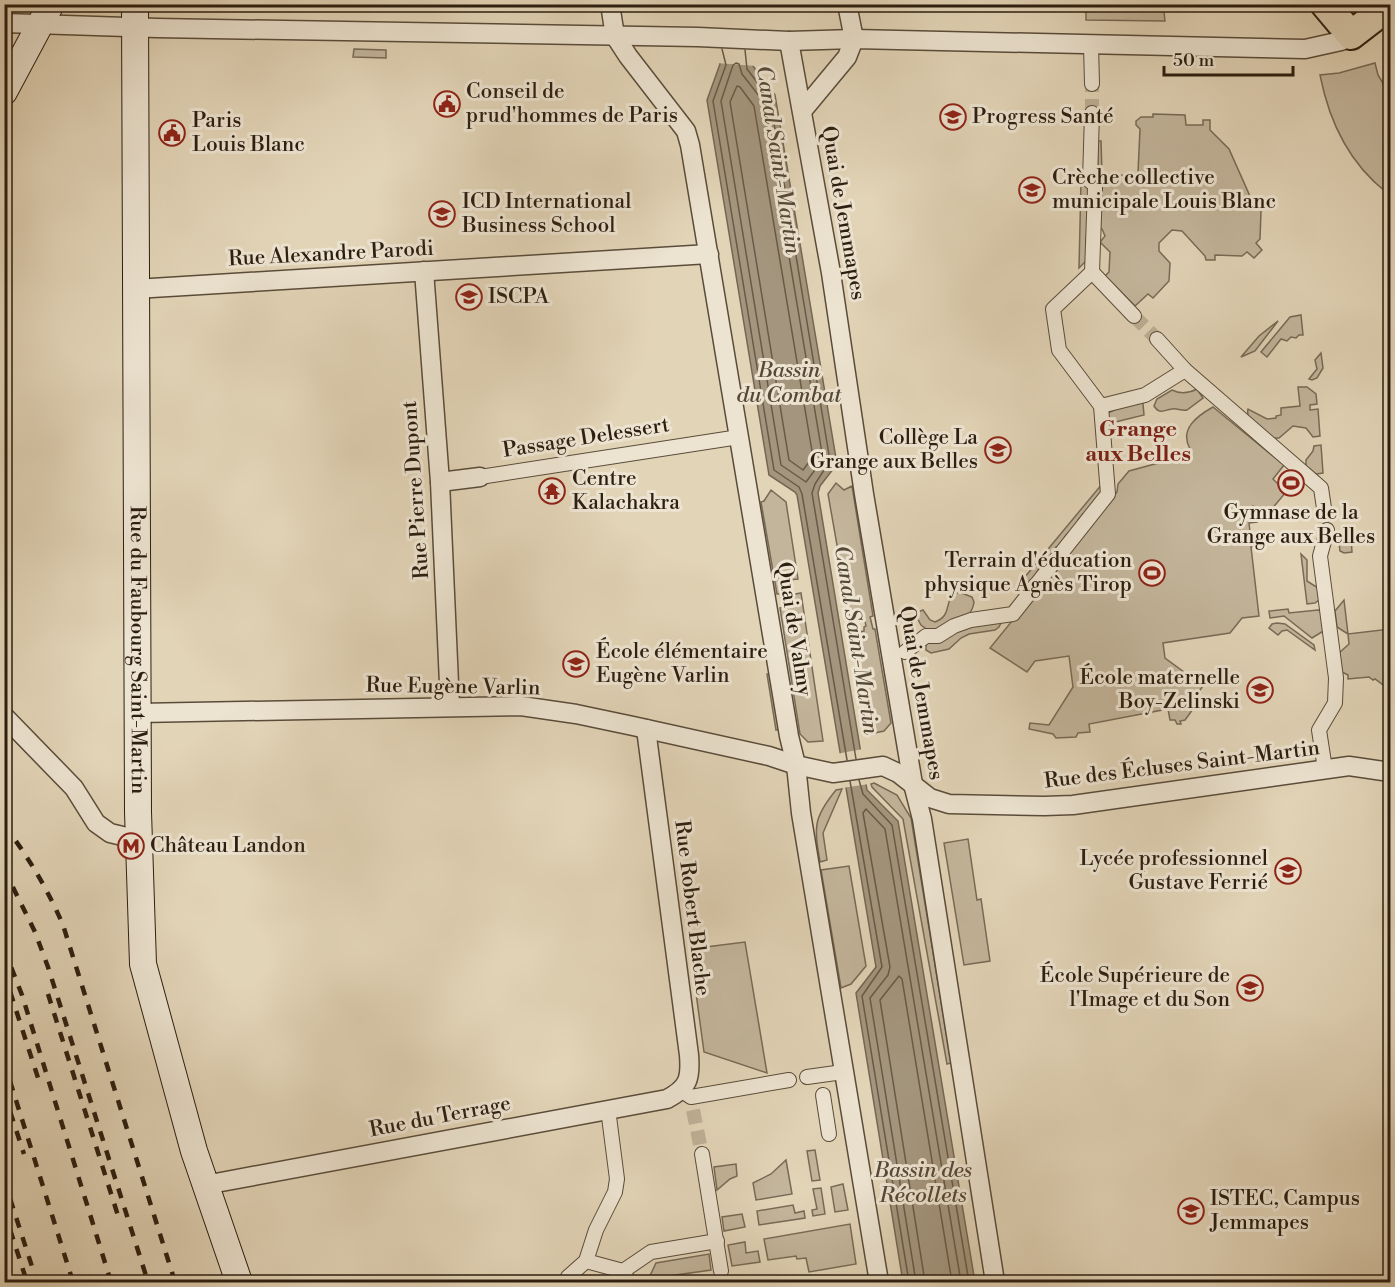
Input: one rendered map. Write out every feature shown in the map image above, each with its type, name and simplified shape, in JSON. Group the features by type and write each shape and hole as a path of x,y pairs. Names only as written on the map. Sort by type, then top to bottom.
{"main road":[{"path":"1325,4 1351,35 1390,5"},
{"path":"4,92 47,14"},
{"name":"Rue du Faubourg Saint-Martin","path":"134,16 139,840 143,964 194,1151 239,1282"}],"street":[{"name":"Quai de Valmy","path":"610,4 615,36 686,130 709,254 787,725 796,765 801,813 879,1282"},
{"path":"848,4 854,39"},
{"path":"4,23 47,14 789,41 854,39 1305,50 1341,41 1351,35"},
{"name":"Quai de Jemmapes","path":"802,110 847,57 854,39"},
{"name":"Quai de Jemmapes","path":"789,41 831,273 864,494 913,784 922,819 995,1282"},
{"path":"1091,45 1092,84"},
{"path":"905,652 926,636 938,636 954,626 971,620 1013,614 1108,494 1101,406 1059,350 1053,309 1092,272 1095,185 1090,181 1092,113"},
{"name":"Rue Alexandre Parodi","path":"135,289 709,254"},
{"name":"Rue Pierre Dupont","path":"424,271 440,482 450,706"},
{"path":"1092,272 1134,316"},
{"path":"1156,339 1185,369 1268,444 1321,488 1324,508"},
{"path":"1101,406 1145,395 1185,369"},
{"name":"Passage Delessert","path":"440,482 739,437"},
{"path":"1325,769 1319,730 1335,703 1336,678 1320,556 1327,530"},
{"name":"Rue Eugène Varlin","path":"139,713 521,706 576,714 833,772 871,767"},
{"path":"4,716 74,788 96,823 110,833 139,840"},
{"name":"Rue Robert Blache","path":"646,729 689,1055 689,1099"},
{"name":"Rue des Écluses Saint-Martin","path":"871,767 883,765 898,773 930,798 949,804 1044,806 1073,805 1349,766 1390,772"},
{"path":"829,1134 818,1084 843,1072"},
{"path":"689,1099 789,1080"},
{"name":"Rue du Terrage","path":"205,1185 608,1109 667,1099 689,1099"},
{"path":"565,1282 586,1261 596,1230 615,1192 617,1179 608,1109"},
{"path":"702,1154 721,1271"},
{"path":"586,1261 626,1277 651,1252 717,1247"}],"shaded area":[{"path":"1163,4 1165,21 1086,20 1086,5"},
{"path":"354,49 386,50 386,58 353,57"},
{"path":"1375,63 1378,75 1390,95 1390,188 1386,192 1361,168 1342,140 1329,109 1320,75 1339,73"},
{"path":"1153,114 1185,115 1186,125 1203,125 1203,120 1210,120 1210,130 1229,149 1249,194 1249,202 1264,202 1261,211 1260,239 1256,243 1262,250 1254,258 1247,252 1242,256 1215,255 1215,260 1206,260 1182,231 1172,230 1159,243 1159,251 1170,263 1169,281 1153,298 1148,294 1135,306 1105,276 1109,272 1110,252 1099,241 1105,236 1102,229 1099,229 1100,173 1097,141 1101,141 1102,173 1129,176 1138,173 1140,129 1136,121 1141,117 1153,117"},
{"path":"1081,181 1089,187 1086,210 1089,213 1089,235 1086,238 1088,259 1079,268"},
{"path":"1301,315 1303,335 1296,338 1291,337 1287,341 1281,339 1267,357 1261,352 1290,317"},
{"path":"1278,321 1255,351 1241,357 1259,336"},
{"path":"1321,353 1323,368 1317,378 1309,379 1317,369 1315,360"},
{"path":"1298,387 1307,387 1316,394 1317,404 1310,405 1310,410 1318,409 1320,436 1313,437 1306,428 1293,426 1279,438 1273,438 1249,418 1248,409 1267,419 1281,415 1281,408 1300,406"},
{"path":"1197,389 1203,398 1187,410 1160,411 1154,406 1157,399 1172,390 1184,392"},
{"path":"1133,401 1143,404 1144,415 1107,424 1108,413"},
{"name":"Terrain d'éducation physique Agnès Tirop","path":"1213,407 1284,465 1273,479 1286,492 1266,516 1253,506 1250,509 1257,515 1257,522 1249,523 1250,532 1261,542 1258,546 1251,547 1259,616 1242,618 1230,633 1163,643 1165,658 1195,680 1198,677 1205,683 1196,696 1196,701 1191,707 1193,709 1185,720 1180,721 1181,724 1170,720 1168,709 1089,724 1090,732 1078,733 1076,737 1056,738 1053,734 1029,729 1030,723 1049,725 1073,687 1069,656 1035,661 1027,672 990,648 1117,492 1118,484 1129,471 1184,456 1190,449 1187,442 1188,429 1196,419"},
{"path":"1321,445 1323,473 1316,474 1306,466 1306,460 1314,446"},
{"path":"836,483 844,490 852,486 873,616 870,617 873,629 875,629 891,723 884,731 870,734 853,633 864,631 866,626 864,617 850,619 828,494"},
{"path":"1102,484 1103,493 1087,513 1078,520 1079,523 1066,535 1059,547 1056,547 1051,557 1025,586 1025,590 1015,589"},
{"path":"771,490 786,502 798,579 788,580 790,595 801,593 823,741 808,742 800,734 780,608 783,607 780,594 777,594 761,502"},
{"path":"1342,533 1351,537 1352,552 1340,551 1339,543 1343,543"},
{"path":"1301,554 1307,560 1307,581 1318,588 1319,600 1315,603 1307,604"},
{"path":"959,592 972,597 974,602 969,614 957,623 936,630 929,631 921,625 916,616 918,612 923,610 930,620 935,622 945,615 950,599"},
{"path":"1344,600 1348,634 1337,627 1335,611"},
{"path":"1288,609 1289,613 1322,611 1325,630 1312,638 1284,616 1270,618 1269,611"},
{"path":"1003,619 995,630 969,634 949,649 931,653 926,650 926,644 929,641 973,625"},
{"path":"1272,624 1285,624 1314,645 1315,650 1287,630 1278,635 1269,628"},
{"path":"1390,629 1390,690 1375,679 1369,677 1348,679 1348,675 1342,672 1339,653 1349,644 1348,634"},
{"path":"773,673 781,729 776,730 767,674"},
{"path":"874,783 897,795 911,818 951,1063 947,1064 903,819 872,787 871,784"},
{"path":"842,789 823,833 827,860 820,862 816,831 819,816 836,790"},
{"path":"968,839 977,900 981,899 990,961 964,965 944,843"},
{"path":"849,866 866,966 851,984 841,988 821,870"},
{"path":"745,942 767,1073 704,1052 690,949"},
{"path":"815,1150 820,1180 812,1181 807,1151"},
{"path":"786,1160 792,1194 756,1200 753,1183 771,1174"},
{"path":"736,1164 737,1176 717,1190 714,1167"},
{"path":"843,1184 848,1210 835,1212 831,1187"},
{"path":"821,1188 825,1214 813,1216 812,1210 817,1209 813,1189"},
{"path":"793,1205 795,1213 804,1211 805,1218 759,1225 757,1211"},
{"path":"742,1214 745,1227 724,1231 722,1217"},
{"path":"850,1224 856,1264 809,1272 806,1258 797,1259 796,1256 768,1260 764,1239"},
{"path":"745,1242 746,1253 758,1251 760,1262 732,1266 728,1245"},
{"path":"709,1254 711,1270 669,1276 670,1282 647,1282 656,1263"}],"water":[{"path":"705,5 748,5 746,10 753,66 775,95 837,464 820,486 818,493 867,790 898,821 975,1282 903,1282 856,993 876,967 797,495 769,475 707,100 720,64"}],"pier":[{"path":"703,7 749,11 756,66 716,63"},
{"path":"863,749 869,784 842,788 836,754"}],"tunnel":[{"path":"1092,84 1092,113"},
{"path":"1134,316 1157,339"},
{"path":"1324,508 1327,530"},
{"path":"693,1110 702,1154"}],"railway":[{"path":"4,825 37,874 63,925 175,1282"},
{"path":"4,869 35,932 48,967 148,1282"},
{"path":"4,949 22,995 111,1282"},
{"path":"4,973 40,1084"},
{"path":"48,994 120,1222"},
{"path":"4,1062 73,1282"},
{"path":"4,1093 24,1154"},
{"path":"4,1180 37,1282"},
{"path":"4,1211 27,1282"}],"place":[{"name":"Conseil de prud'hommes de Paris","path":"447,104"},
{"name":"Progress Santé","path":"953,117"},
{"name":"Paris Louis Blanc","path":"172,133"},
{"name":"Crèche collective municipale Louis Blanc","path":"1032,190"},
{"name":"ICD International Business School","path":"442,214"},
{"name":"ISCPA","path":"469,297"},
{"name":"Collège La Grange aux Belles","path":"998,450"},
{"name":"Gymnase de la Grange aux Belles","path":"1291,483"},
{"name":"Centre Kalachakra","path":"552,491"},
{"name":"Terrain d'éducation physique Agnès Tirop","path":"1152,573"},
{"name":"École élémentaire Eugène Varlin","path":"576,664"},
{"name":"École maternelle Boy-Zelinski","path":"1260,690"},
{"name":"Château Landon","path":"131,846"},
{"name":"Lycée professionnel Gustave Ferrié","path":"1288,871"},
{"name":"École Supérieure de l'Image et du Son","path":"1250,988"},
{"name":"ISTEC, Campus Jemmapes","path":"1191,1211"}],"district":[{"name":"Grange aux Belles","path":"1138,442"}],"water label":[{"name":"Canal Saint-Martin","path":"778,160"},
{"name":"Bassin du Combat","path":"789,382"},
{"name":"Canal Saint-Martin","path":"856,640"},
{"name":"Bassin des Récollets","path":"923,1182"}]}
